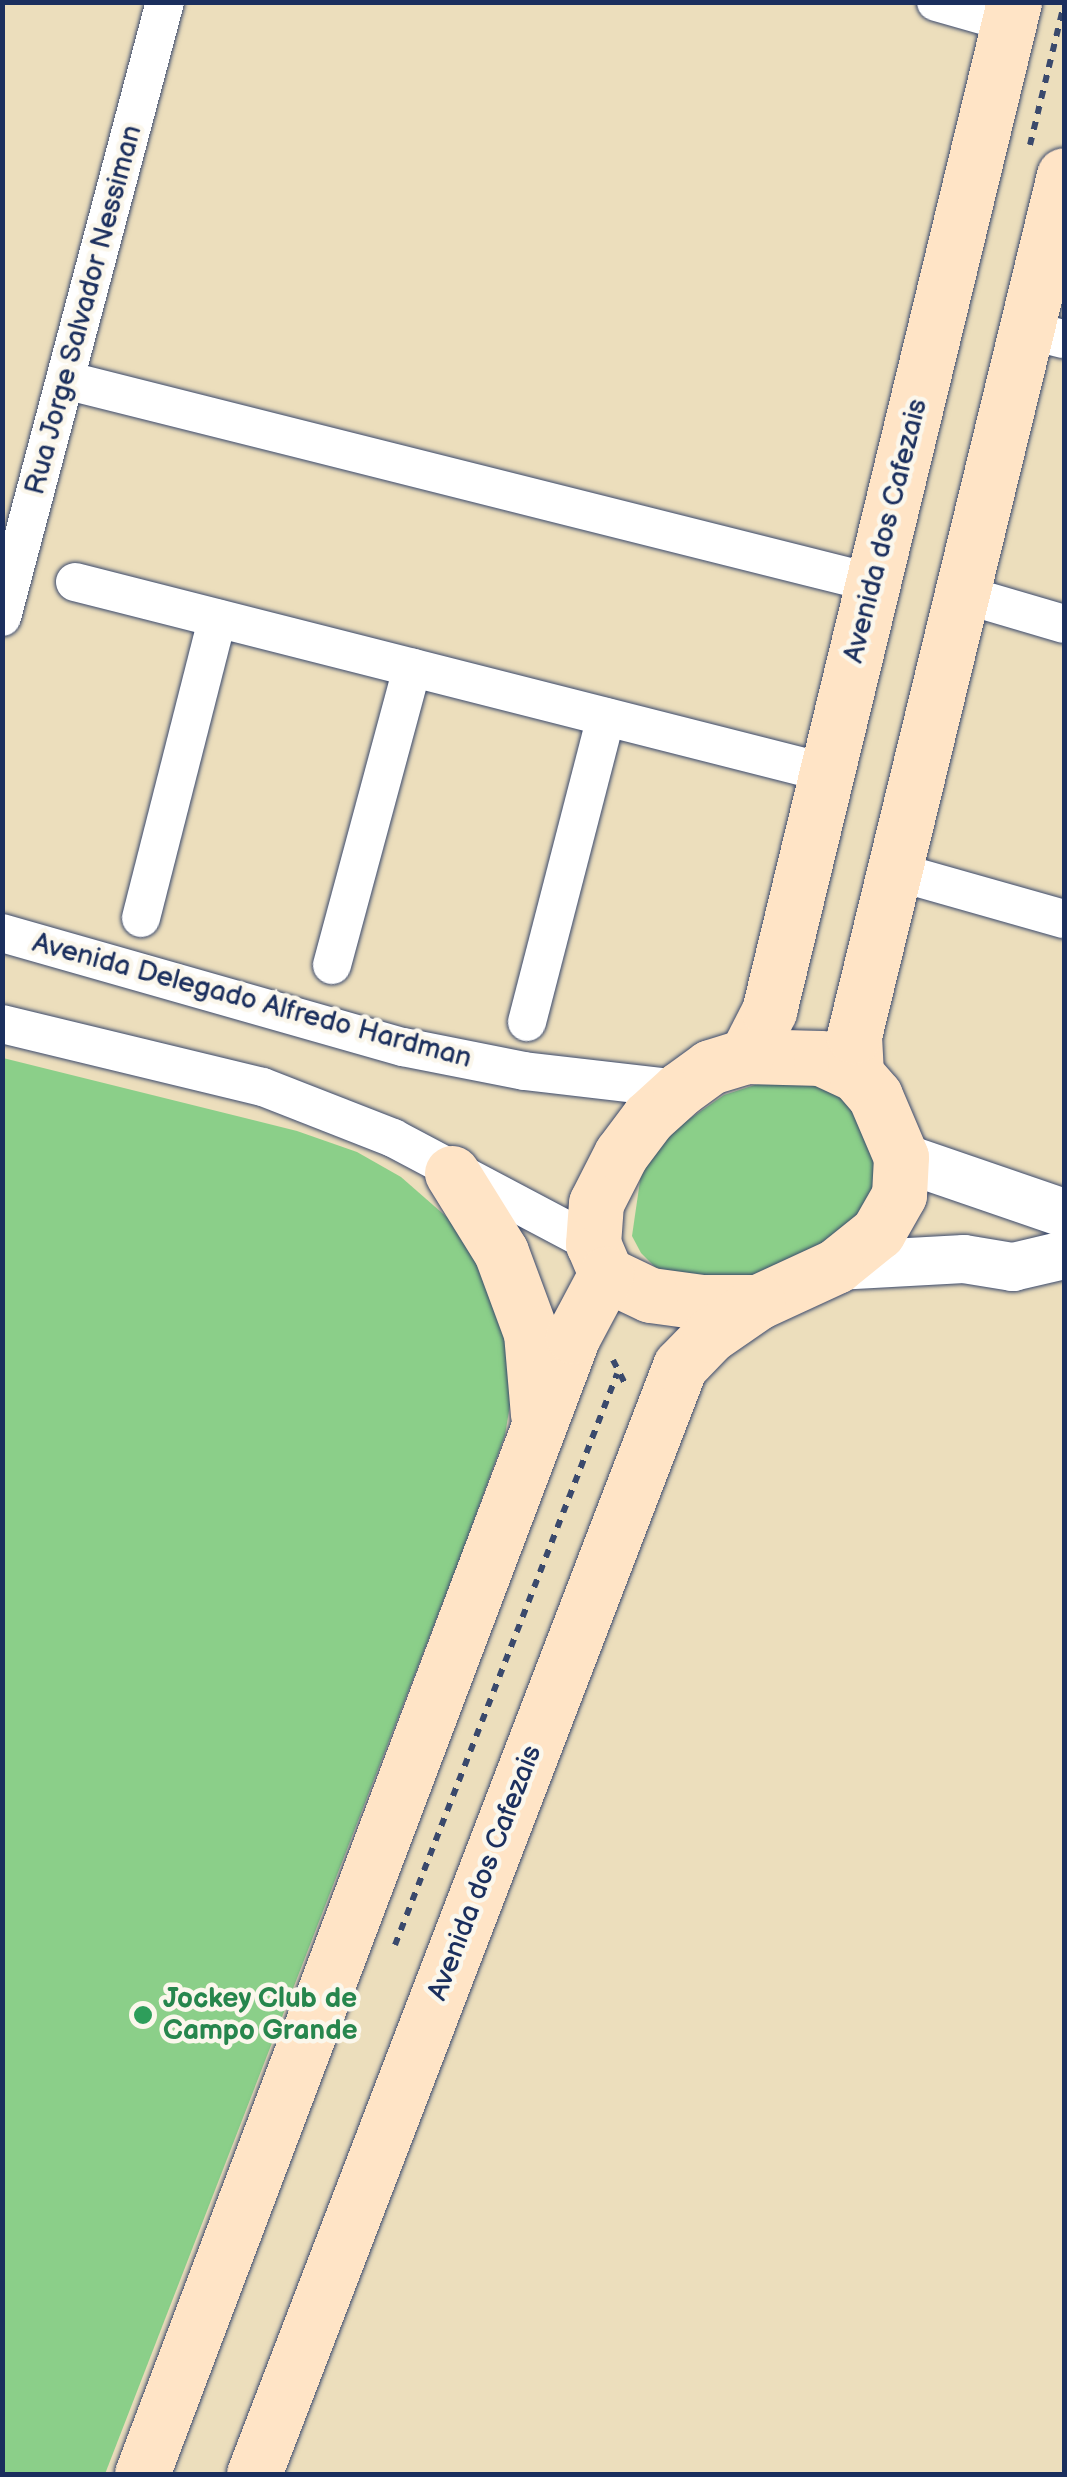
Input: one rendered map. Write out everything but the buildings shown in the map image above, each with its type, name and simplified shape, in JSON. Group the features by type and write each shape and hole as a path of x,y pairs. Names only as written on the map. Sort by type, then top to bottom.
{"main road":[{"name":"Avenida dos Cafezais","path":"746,1056 769,1011 1012,13"},
{"path":"856,1074 854,1036 962,594 1046,334 1064,175"},
{"path":"142,2474 574,1336 600,1259 596,1203 621,1154 648,1118 680,1090 710,1068 746,1056 821,1058 856,1074 875,1096 901,1157 899,1195 878,1232 836,1266 758,1302 702,1302 650,1295 600,1259"},
{"path":"452,1173 500,1252 531,1333 539,1432"},
{"name":"Avenida dos Cafezais","path":"254,2474 680,1366 710,1334 758,1302"}],"street":[{"name":"Rua Jorge Salvador Nessiman","path":"2,618 164,2"},
{"path":"936,2 1012,13"},
{"path":"65,380 873,583"},
{"path":"75,582 827,774"},
{"path":"962,594 1064,624"},
{"path":"141,918 217,618"},
{"path":"332,965 412,668"},
{"path":"527,1022 606,718"},
{"path":"894,870 1064,919"},
{"name":"Avenida Delegado Alfredo Hardman","path":"2,933 403,1046 524,1071 680,1090"},
{"path":"2,1024 263,1087 393,1138 600,1259"},
{"path":"901,1157 1064,1214"},
{"path":"836,1266 964,1259 1014,1267 1064,1254"}],"path":[{"path":"389,1960 618,1373"}],"green space":[{"name":"Jockey Club de Campo Grande","path":"3,1058 297,1131 357,1152 401,1177 449,1219 479,1265 504,1319 514,1381 505,1435 461,1555 105,2474 3,2474"},
{"path":"783,1076 819,1080 850,1100 882,1149 867,1211 803,1271 672,1284 641,1253 632,1236 641,1174 672,1131 724,1095"}],"place":[{"name":"Jockey Club de Campo Grande","path":"143,2015"}]}
